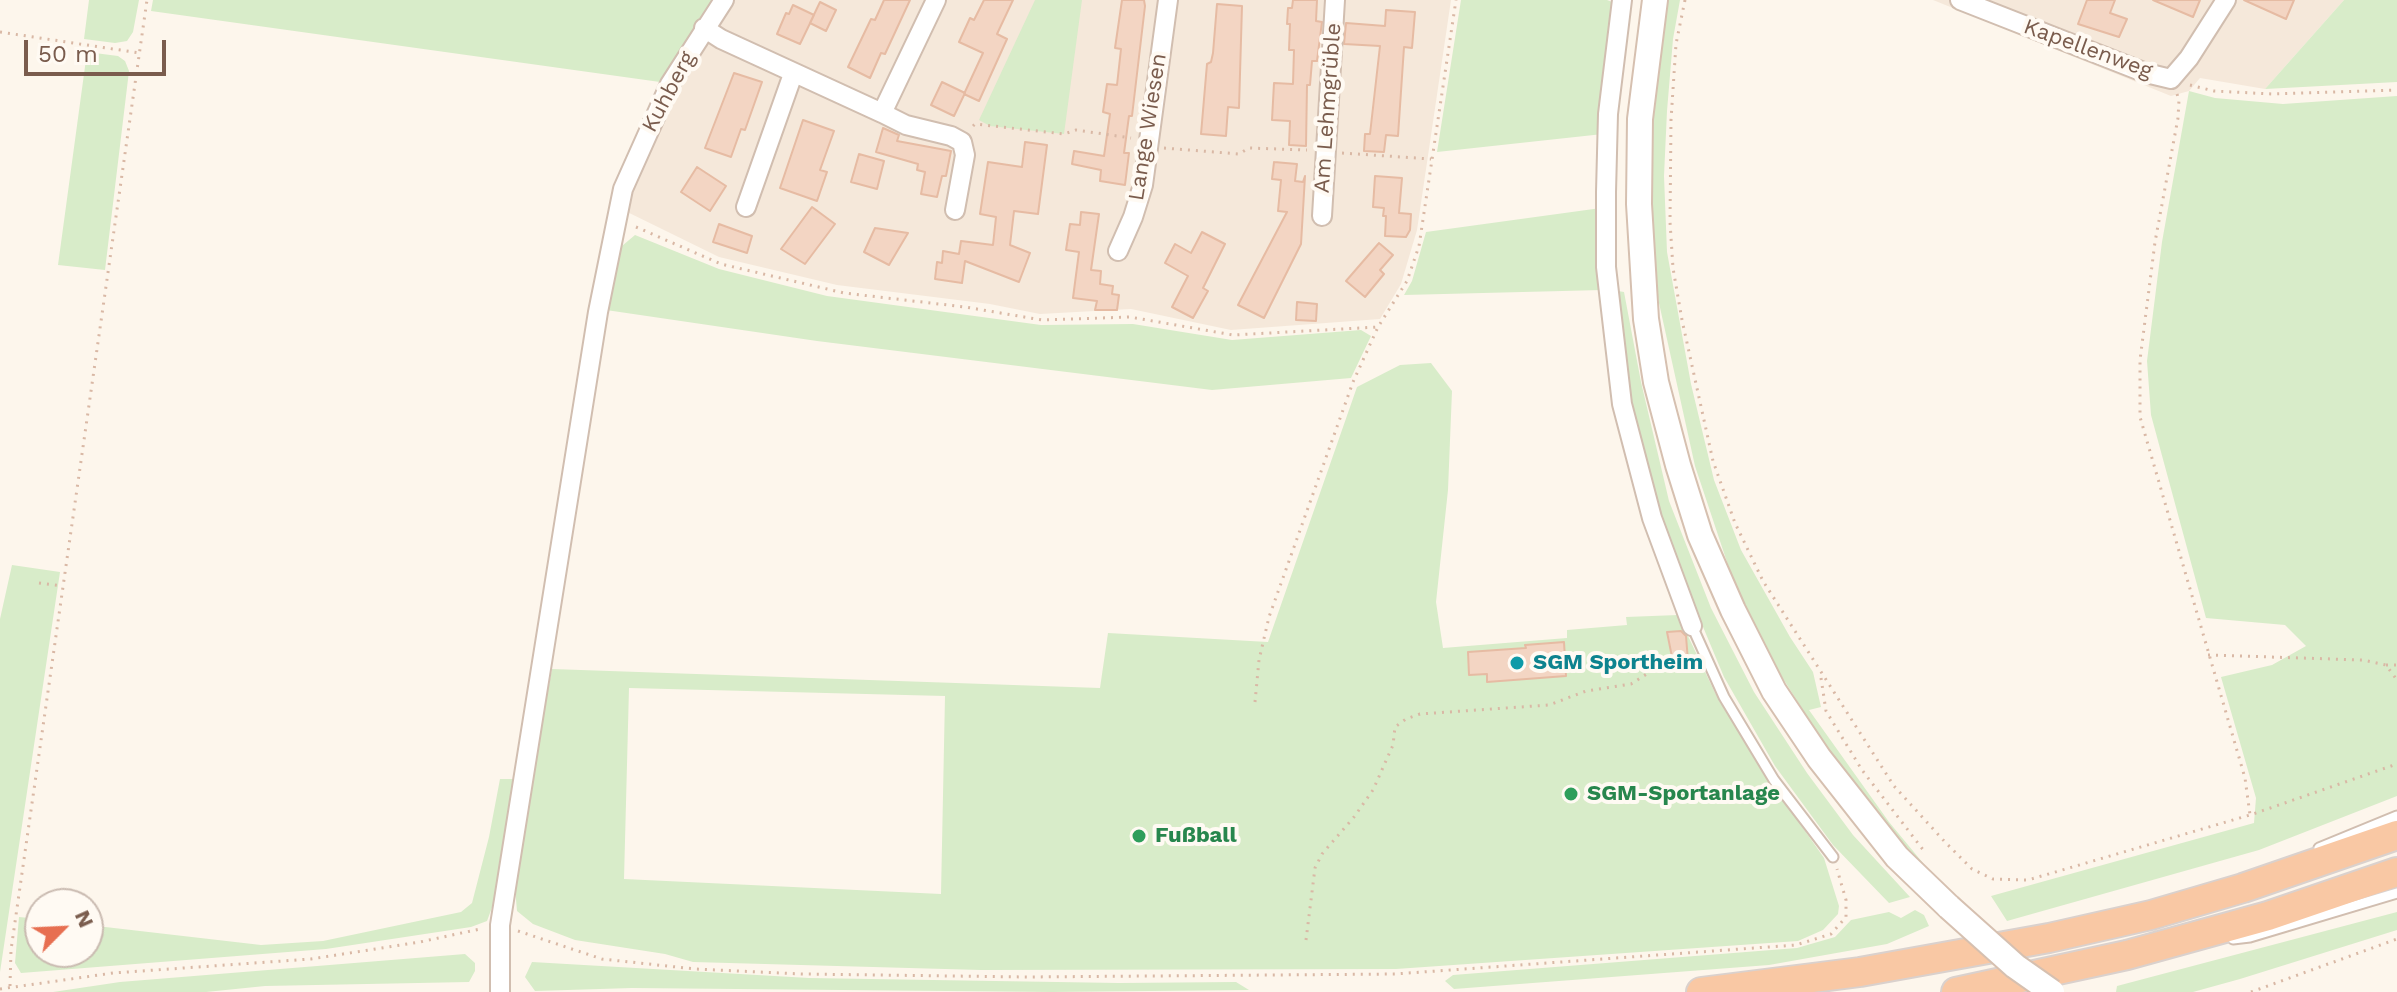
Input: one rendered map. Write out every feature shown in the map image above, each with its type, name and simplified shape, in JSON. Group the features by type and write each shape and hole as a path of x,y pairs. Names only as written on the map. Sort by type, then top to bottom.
{"highway":[{"path":"1701,992 1860,972 2049,938 2151,915 2243,888 2397,835"},
{"path":"1956,992 2127,955 2268,916 2397,872"}],"main road":[{"path":"1655,0 1640,119 1639,204 1646,319 1660,396 1700,535 1774,691 1819,758 1897,857 2015,966 2052,992"}],"street":[{"name":"Kuhberg","path":"500,992 500,925 598,312 623,189 657,109 724,0"},
{"path":"882,113 936,0"},
{"name":"Lange Wiesen","path":"1118,251 1143,185 1168,0"},
{"name":"Am Lehmgrüble","path":"1322,216 1335,0"},
{"path":"1622,0 1608,114 1606,267 1620,389 1652,518 1692,626"},
{"name":"Kapellenweg","path":"1960,0 2131,67 2171,79 2189,58 2226,0"},
{"path":"704,28 793,74 906,125 951,136 962,142 965,155 955,210"},
{"path":"746,207 793,74"}],"lane":[{"path":"1692,626 1724,697 1774,780 1833,857"},
{"path":"2243,888 2321,847 2397,816"},
{"path":"2127,955 2250,937 2397,893"}],"path":[{"path":"10,987 11,950 147,0"},
{"path":"1255,702 1259,660 1269,617 1353,382 1378,327 1407,281 1419,246 1456,0"},
{"path":"1685,0 1676,44 1671,120 1673,268 1713,461 1735,523 1763,581 1894,786 1972,869 1993,879 2028,880 2250,815 2397,764"},
{"path":"0,32 140,53"},
{"path":"2171,79 2179,100 2178,118 2155,242 2142,345 2140,417 2245,778 2250,815"},
{"path":"2171,79 2214,91 2397,90"},
{"path":"962,142 975,124 1064,134 1076,130 1138,139 1159,148 1239,154 1249,148 1325,151 1431,159"},
{"path":"617,219 721,264 844,293 965,307 1042,320 1130,317 1233,335 1378,327"},
{"path":"39,583 64,587"},
{"path":"2208,655 2363,660 2397,665"},
{"path":"1306,940 1315,868 1322,854 1373,790 1393,745 1395,727 1406,719 1420,714 1549,705 1586,691 1631,684 1653,670 1709,664"},
{"path":"2386,665 2397,680"},
{"path":"1821,674 1826,711 1833,723 1862,770 1931,860"},
{"path":"0,989 113,973 311,959 420,942 500,925 602,959 695,969 997,977 1395,974 1796,945 1831,934 1846,917 1846,900 1833,857"},
{"path":"2251,992 2397,939"}],"shaded area":[{"path":"712,0 1451,0 1417,230 1401,284 1380,319 1231,330 1131,309 1040,314 990,304 837,285 719,257 613,205 632,146 660,82"},
{"path":"1933,0 2344,0 2265,89 2200,78 2189,91 2171,96"}],"green space":[{"path":"89,0 139,0 133,32 127,41 115,43 84,39"},
{"path":"153,0 712,0 660,82 151,11"},
{"path":"1035,0 1082,0 1064,134 990,126 979,120"},
{"path":"1461,0 1607,0 1615,3 1603,134 1437,152"},
{"path":"1665,0 1680,0 1673,39 1667,111 1664,176 1667,252 1691,384 1714,480 1741,550 1813,672 1821,707 1809,710 1889,822 1947,892 1855,793 1772,661 1737,592 1695,466 1659,303 1649,232 1652,99"},
{"path":"2344,0 2397,0 2397,82 2265,89"},
{"path":"87,52 118,56 125,61 129,71 105,270 58,265"},
{"path":"2189,91 2215,98 2283,104 2397,96 2397,796 2259,850 2007,921 1991,896 2254,823 2256,798 2221,677 2272,665 2306,646 2285,625 2206,618 2151,415 2147,361 2162,242"},
{"path":"1601,208 1602,290 1404,295 1412,281 1426,232"},
{"path":"635,235 719,269 827,296 1041,325 1133,324 1232,340 1361,330 1371,336 1351,378 1212,390 817,341 606,310 616,251"},
{"path":"1612,290 1624,292 1669,501 1711,608 1754,692 1807,773 1853,835 1910,897 1889,903 1833,845 1775,766 1724,677 1657,517 1627,400"},
{"path":"1431,363 1452,391 1448,490 1436,602 1443,648 1567,638 1567,630 1627,625 1626,617 1678,615 1718,699 1824,858 1839,906 1838,914 1823,930 1798,941 1396,969 981,970 693,962 665,954 575,940 533,924 517,911 515,888 524,819 552,669 1100,688 1108,633 1268,642 1357,387 1400,365","holes":["629,688 945,696 941,894 624,879"]},
{"path":"12,565 60,572 0,972 0,619"},
{"path":"500,779 514,779 494,902 487,921 471,927 326,949 104,966 104,927 261,945 323,941 461,912 472,903"},
{"path":"1915,910 1924,915 1929,926 1887,944 1769,965 1454,989 1445,981 1453,975 1797,948 1835,937 1851,920 1889,912 1901,918"},
{"path":"2397,912 2397,930 2240,979 2193,992 2116,992 2117,986"},
{"path":"19,917 24,917 24,968 85,968 21,973 15,963"},
{"path":"465,954 475,963 475,971 469,982 265,986 206,992 53,992 120,982"},
{"path":"532,962 809,978 1236,982 1249,990 1052,992 632,988 535,991 525,977"}],"building":[{"path":"884,0 910,0 870,78 848,67 871,19 875,20"},
{"path":"984,0 1013,0 997,34 1007,39 979,101 964,94 983,53 959,42 970,18 974,20"},
{"path":"1122,0 1144,0 1145,6 1132,116 1129,116 1124,153 1129,153 1125,185 1100,181 1101,170 1072,164 1074,151 1104,156 1110,114 1103,112 1107,84 1117,85 1121,49 1115,48"},
{"path":"1293,0 1317,0 1316,21 1322,22 1317,61 1312,61 1310,85 1307,85 1306,146 1289,145 1290,121 1272,120 1274,83 1293,84 1294,50 1289,50 1290,24 1287,24 1288,8 1292,8"},
{"path":"2087,0 2115,0 2110,13 2127,19 2119,37 2078,24"},
{"path":"2153,0 2200,0 2193,17"},
{"path":"2244,0 2294,0 2286,19"},
{"path":"820,2 836,10 826,31 810,23"},
{"path":"1217,4 1242,6 1239,108 1228,107 1226,136 1201,134 1207,64 1211,62 1213,53"},
{"path":"793,5 814,15 800,44 777,34"},
{"path":"1386,10 1415,12 1412,48 1404,47 1398,136 1386,135 1384,152 1364,151 1365,134 1370,134 1380,46 1344,44 1346,23 1385,26"},
{"path":"734,73 762,82 745,130 741,129 731,157 705,148"},
{"path":"942,82 965,93 954,116 931,105"},
{"path":"803,120 834,131 820,170 827,172 817,201 780,188"},
{"path":"883,128 899,135 897,141 951,151 946,176 942,176 937,197 921,194 925,172 917,170 918,164 876,152"},
{"path":"1025,142 1047,145 1038,214 1014,211 1010,245 1030,253 1019,282 965,261 962,283 935,279 937,262 942,263 943,251 959,254 961,241 993,245 996,217 980,214 988,162 1022,167"},
{"path":"859,154 884,161 877,189 851,182"},
{"path":"1274,162 1297,164 1295,181 1303,182 1305,176 1301,244 1264,318 1238,305 1287,212 1278,211 1281,180 1272,179"},
{"path":"697,167 726,186 710,211 681,192"},
{"path":"1375,176 1402,178 1399,213 1411,214 1410,230 1406,237 1385,236 1384,208 1373,207"},
{"path":"812,207 835,224 805,264 781,249"},
{"path":"1081,212 1099,214 1091,270 1101,271 1100,284 1113,286 1112,294 1119,295 1117,310 1095,310 1097,301 1073,298 1079,252 1066,250 1070,224 1080,225"},
{"path":"719,224 752,236 747,253 713,242"},
{"path":"875,228 908,233 889,265 864,252"},
{"path":"1202,232 1225,244 1203,288 1208,291 1193,318 1172,307 1188,276 1165,263 1175,244 1191,253"},
{"path":"1379,243 1393,255 1380,270 1384,274 1365,297 1346,281"},
{"path":"1297,302 1317,304 1316,321 1296,320"},
{"path":"1681,631 1686,636 1688,661 1673,662 1667,632"},
{"name":"SGM Sportheim","path":"1564,642 1566,676 1487,682 1487,674 1469,675 1468,652"}],"place":[{"name":"SGM Sportheim","path":"1517,663"},
{"name":"SGM-Sportanlage","path":"1571,794"},
{"name":"Fußball","path":"1139,836"}]}
